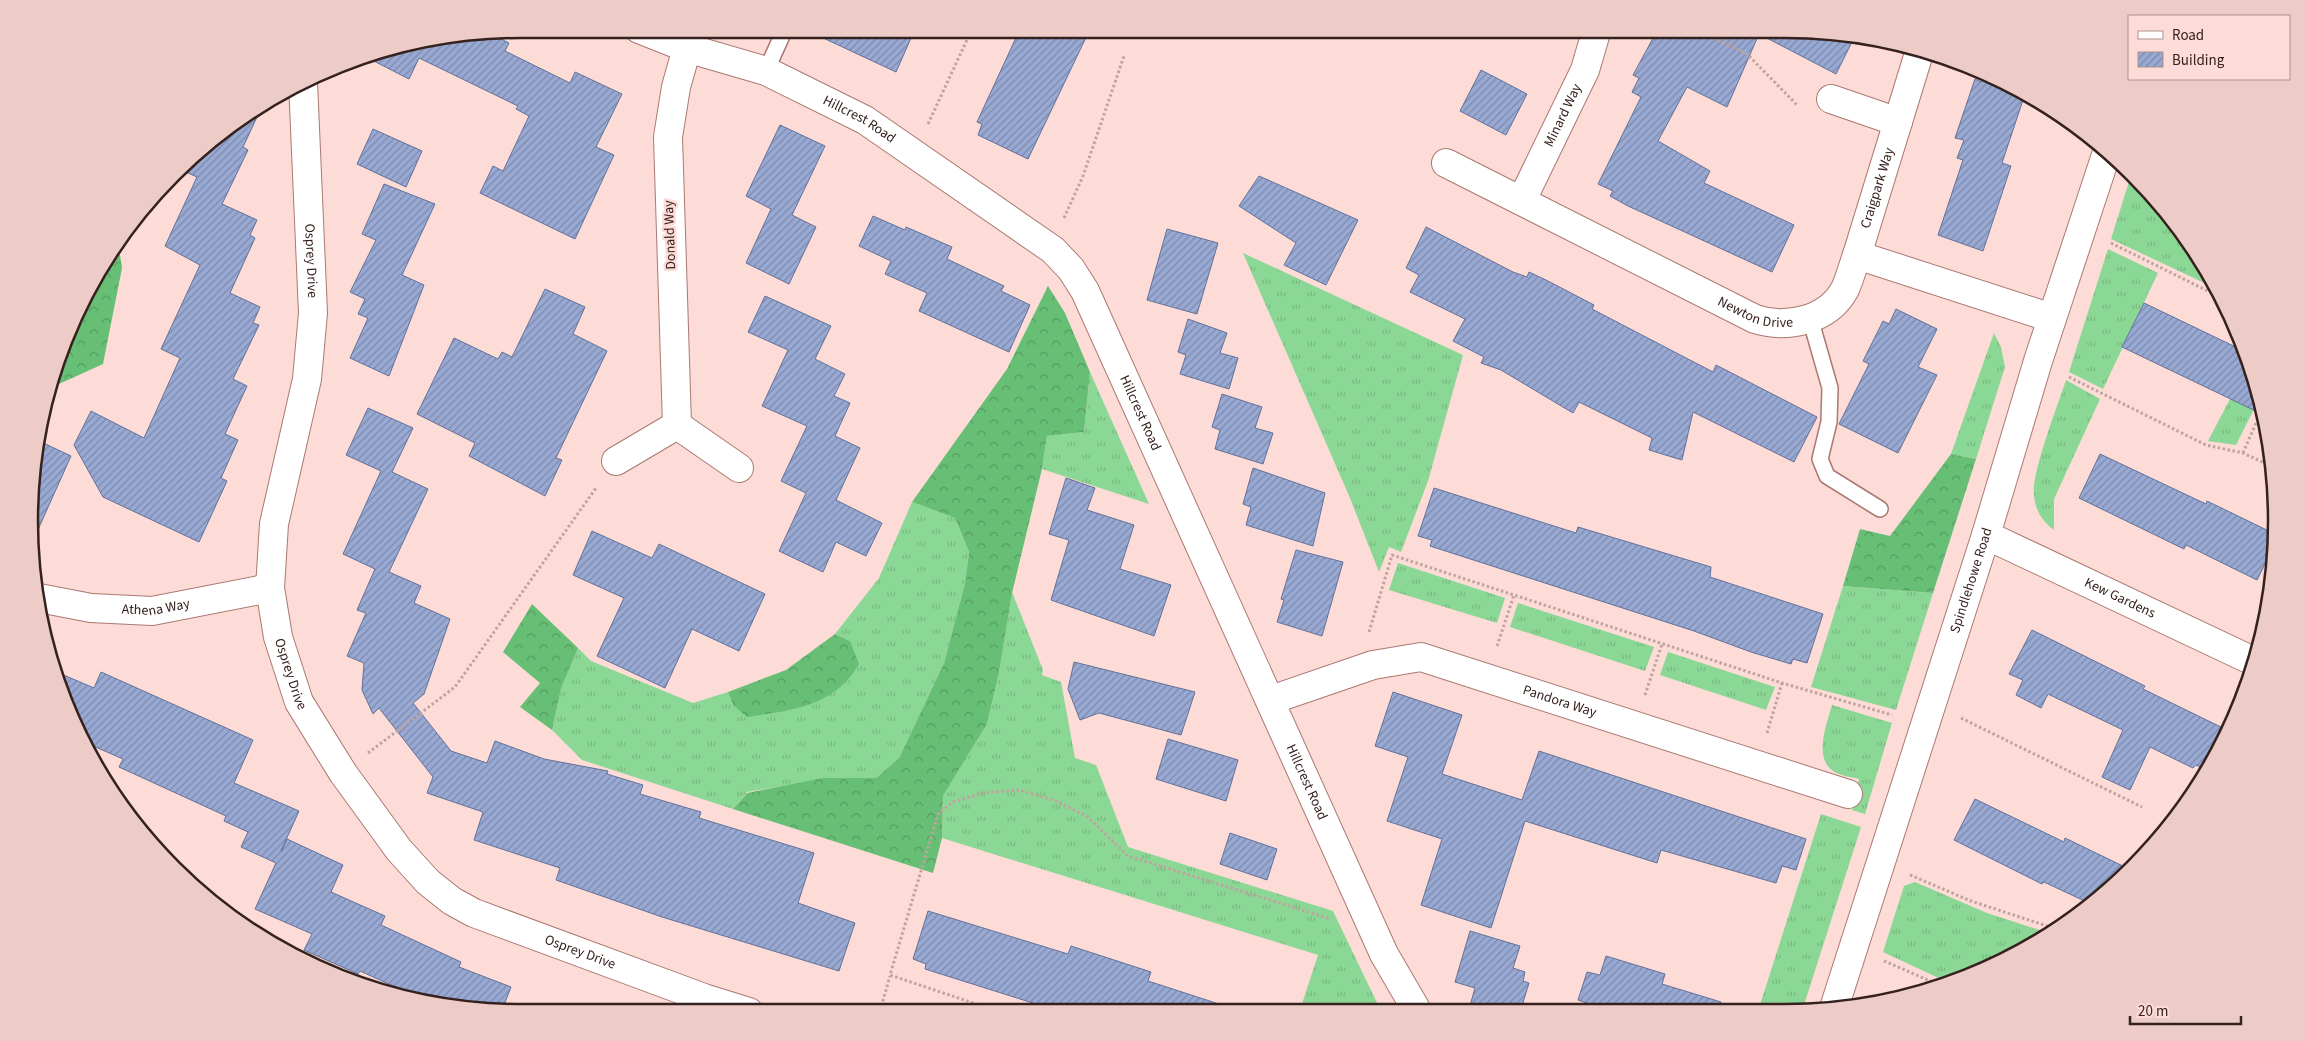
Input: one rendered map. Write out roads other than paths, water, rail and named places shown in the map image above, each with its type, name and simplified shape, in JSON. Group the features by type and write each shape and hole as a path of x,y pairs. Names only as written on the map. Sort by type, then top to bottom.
{"street":[{"name":"Hillcrest Road","path":"662,38 687,48 766,71 865,120 1050,248 1071,269 1085,291 1384,954 1413,1004"},
{"name":"Minard Way","path":"1522,200 1585,70 1594,38"},
{"name":"Donald Way","path":"677,425 668,137 676,87 687,48"},
{"name":"Craigpark Way","path":"1857,255 1918,56"},
{"name":"Osprey Drive","path":"303,89 313,313 311,351 274,524 270,588 278,637 298,702 343,773 399,850 428,882 452,901 474,913 700,1004"},
{"path":"1831,99 1898,122"},
{"name":"Spindlehowe Road","path":"1836,1000 1986,535 2038,361 2104,158"},
{"name":"Newton Drive","path":"1446,163 1755,320 1771,324 1799,323 1810,318 1834,301 1844,290 1857,255"},
{"path":"1857,255 2052,318"},
{"path":"616,461 677,425 739,468"},
{"name":"Kew Gardens","path":"1986,535 2247,658"},
{"name":"Athena Way","path":"44,599 91,608 152,611 270,588"},
{"name":"Pandora Way","path":"1271,700 1373,665 1421,657 1848,794"}],"lane":[{"path":"766,71 782,38"},
{"path":"1810,318 1830,388 1828,422 1820,459 1822,469 1827,476 1880,509"}]}
